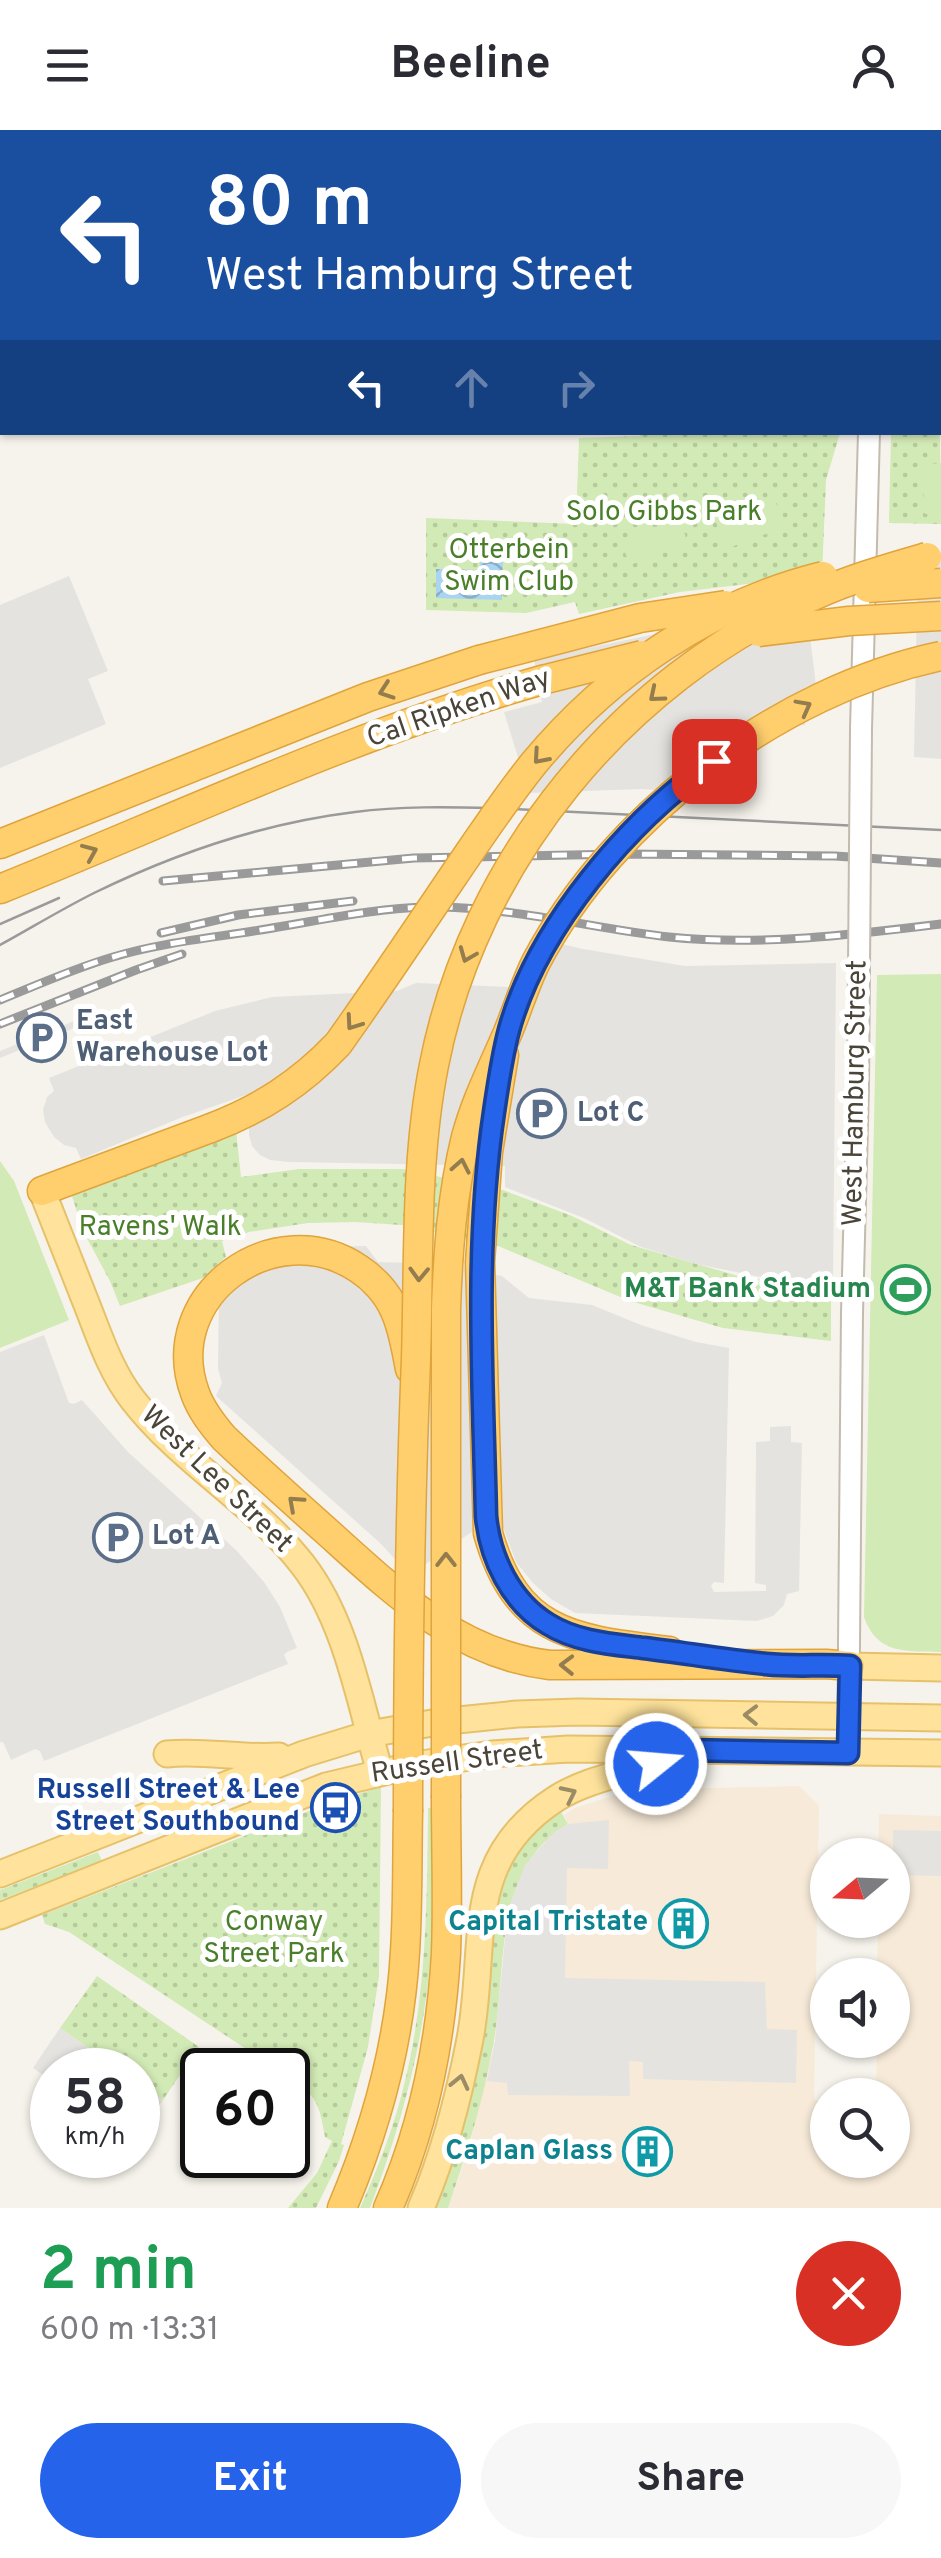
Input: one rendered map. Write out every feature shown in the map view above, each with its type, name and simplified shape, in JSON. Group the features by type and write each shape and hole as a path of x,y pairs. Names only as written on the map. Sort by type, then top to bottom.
{"highway":[{"path":"42,1191 211,1128 266,1103 316,1068 338,1044 516,786 566,728 644,659 717,616 773,592 865,566 934,555"},
{"path":"342,2208 357,2173 391,2055 405,1954 414,1405 424,1137 434,1062 466,956 512,862 536,824 593,754 626,721 704,658 754,626 810,597 934,555"},
{"name":"Cal Ripken Way","path":"0,844 368,697 479,660 654,616 790,596 941,583"},
{"name":"Cal Ripken Way","path":"0,889 378,735 492,695 587,668 782,628 941,616"},
{"path":"388,2208 403,2176 435,2057 446,1952 449,1231 466,1137 482,1087 536,962 593,876 692,776 810,703 891,669 941,656"},
{"path":"509,1029 488,1152 480,1262 486,1516 492,1550 518,1598 552,1627 604,1643 769,1664"},
{"path":"414,1405 404,1338 394,1309 368,1275 332,1255 312,1250 276,1252 244,1264 209,1294 198,1315 189,1354 193,1390 210,1422 352,1554 428,1618 479,1647 525,1662 550,1665 850,1666"}],"main road":[{"name":"West Lee Street","path":"42,1191 114,1371 132,1399 277,1537 321,1591 339,1630 380,1772"},
{"path":"850,1666 941,1668"},
{"name":"Russell Street","path":"0,1874 304,1754 369,1734 438,1722 548,1713 941,1718"},
{"path":"422,2208 461,2081 471,2035 483,1899 499,1860 522,1828 558,1798 685,1750"},
{"name":"Russell Street","path":"0,1916 340,1782 452,1758 531,1751 939,1754"},
{"path":"167,1754 192,1752 260,1758 304,1754"}],"street":[{"name":"West Hamburg Street","path":"848,1753 861,729 869,435"}],"shaded area":[{"path":"918,552 941,552 941,759 914,757"},
{"path":"69,576 108,671 88,679 106,724 0,768 0,605"},
{"path":"806,603 816,686 803,690 805,725 754,726 755,762 717,780 715,794 642,789 529,793 504,712 542,702 534,659"},
{"name":"Lot C","path":"536,938 685,966 836,963 833,1283 761,1277 696,1264 641,1247 584,1218 505,1187 505,1166 270,1160 252,1146 249,1094 81,1159 76,1148 54,1137 45,1122 43,1110 47,1097 54,1091 49,1078 215,1011 272,997 397,991 416,983 512,987"},
{"name":"East Warehouse Lot","path":"79,1019 81,1025 0,1058 0,1051"},
{"path":"366,1246 378,1262 442,1264 502,1276 529,1298 592,1305 641,1325 729,1348 724,1583 714,1582 711,1586 714,1592 766,1591 766,1585 755,1583 756,1442 770,1441 770,1427 791,1426 791,1442 802,1443 799,1591 787,1594 784,1605 773,1616 757,1621 575,1613 551,1599 516,1562 503,1527 502,1487 479,1488 479,1527 410,1575 380,1543 216,1396 222,1383 218,1369 219,1297 247,1277 246,1248"},
{"name":"Lot A","path":"44,1335 69,1403 82,1400 128,1452 237,1551 280,1607 297,1648 284,1655 288,1664 44,1761 35,1749 11,1760 0,1742 0,1352"},
{"path":"799,1786 819,1806 818,1838 810,1838 810,1938 817,1938 816,1958 810,1958 810,2058 815,2058 814,2078 810,2078 810,2178 910,2178 910,2078 876,2078 877,2058 910,2058 910,1958 877,1958 878,1938 910,1938 910,1838 878,1838 879,1814 941,1816 941,2208 448,2208 468,2151 495,2041 508,1909 554,1832 568,1824 564,1815 631,1790"},
{"path":"609,1820 608,1869 567,1868 565,1978 765,1982 767,2029 797,2030 796,2083 643,2079 643,2062 629,2061 630,2096 508,2095 507,2083 487,2081 495,2041 508,1909 525,1865 554,1832 568,1824"},
{"path":"893,1830 941,1831 941,1876 910,1875 910,1838 893,1838"},
{"path":"60,2028 89,2048 46,2048"}],"green space":[{"name":"Solo Gibbs Park","path":"839,435 826,480 822,575 680,592 579,614 575,602 526,613 426,610 426,518 576,524 579,438"},
{"path":"891,435 940,435 941,524 889,523"},
{"path":"941,463 941,513 925,514 921,465"},
{"path":"775,500 785,527 726,549 716,522"},
{"path":"679,518 688,543 630,565 620,540"},
{"name":"M&T Bank Stadium","path":"941,974 941,1652 905,1651 885,1645 864,1617 877,975"},
{"name":"Ravens' Walk","path":"236,1130 241,1177 299,1169 402,1169 503,1190 572,1216 631,1245 735,1275 831,1286 831,1341 723,1328 630,1301 498,1246 402,1225 355,1222 308,1223 249,1232 222,1241 226,1257 203,1278 120,1306 83,1231 72,1196"},
{"name":"Ravens' Walk","path":"0,1161 14,1181 69,1320 0,1348"},
{"name":"Conway Street Park","path":"381,1787 379,1976 368,2047 339,2161 316,2208 288,2208 317,2173 332,2141 325,2137 310,2094 310,2048 245,2048 69,1932 45,1924 42,1915 332,1802"},
{"path":"428,1808 433,1808 433,1904 422,2025 409,2087 381,2178 370,2208 360,2208 390,2132 412,2051 424,1947"},
{"path":"559,1809 568,1824 543,1844 525,1868 514,1895 493,2046 468,2148 448,2208 431,2208 487,1963 500,1885 518,1850 538,1825"},
{"path":"98,1852 102,1861 0,1900 0,1890"},
{"path":"97,1976 199,2047 180,2048 180,2075 163,2100 160,2048 89,2048 60,2028"}],"water":[{"path":"481,550 503,550 502,600 436,598 436,569 480,570"}],"tram line":[{"path":"0,945 94,893 189,853 254,832 355,812 493,808 941,830"},
{"path":"0,924 59,898"}],"railway":[{"path":"163,881 414,858 623,854 835,856 941,863"},
{"path":"161,933 238,915 353,901"},
{"path":"0,1000 85,966 133,952 352,914 409,908 489,910 703,939 805,938 941,924"},
{"path":"0,1024 182,954"}],"place":[{"name":"East Warehouse Lot","path":"41,1038"},
{"name":"Lot C","path":"542,1114"},
{"name":"M&T Bank Stadium","path":"906,1290"},
{"name":"Lot A","path":"117,1537"},
{"name":"Russell Street & Lee Street Southbound","path":"335,1807"},
{"name":"Capital Tristate","path":"683,1923"},
{"name":"Caplan Glass","path":"648,2152"}],"route":[{"path":"656,1764 685,1750 848,1753 850,1666 769,1664 604,1643 552,1627 518,1598 492,1550 486,1516 480,1262 483,1196 509,1029 536,962 593,876 626,838 692,776 714,761"}],"park label":[{"name":"Otterbein Swim Club","path":"509,567"}]}
